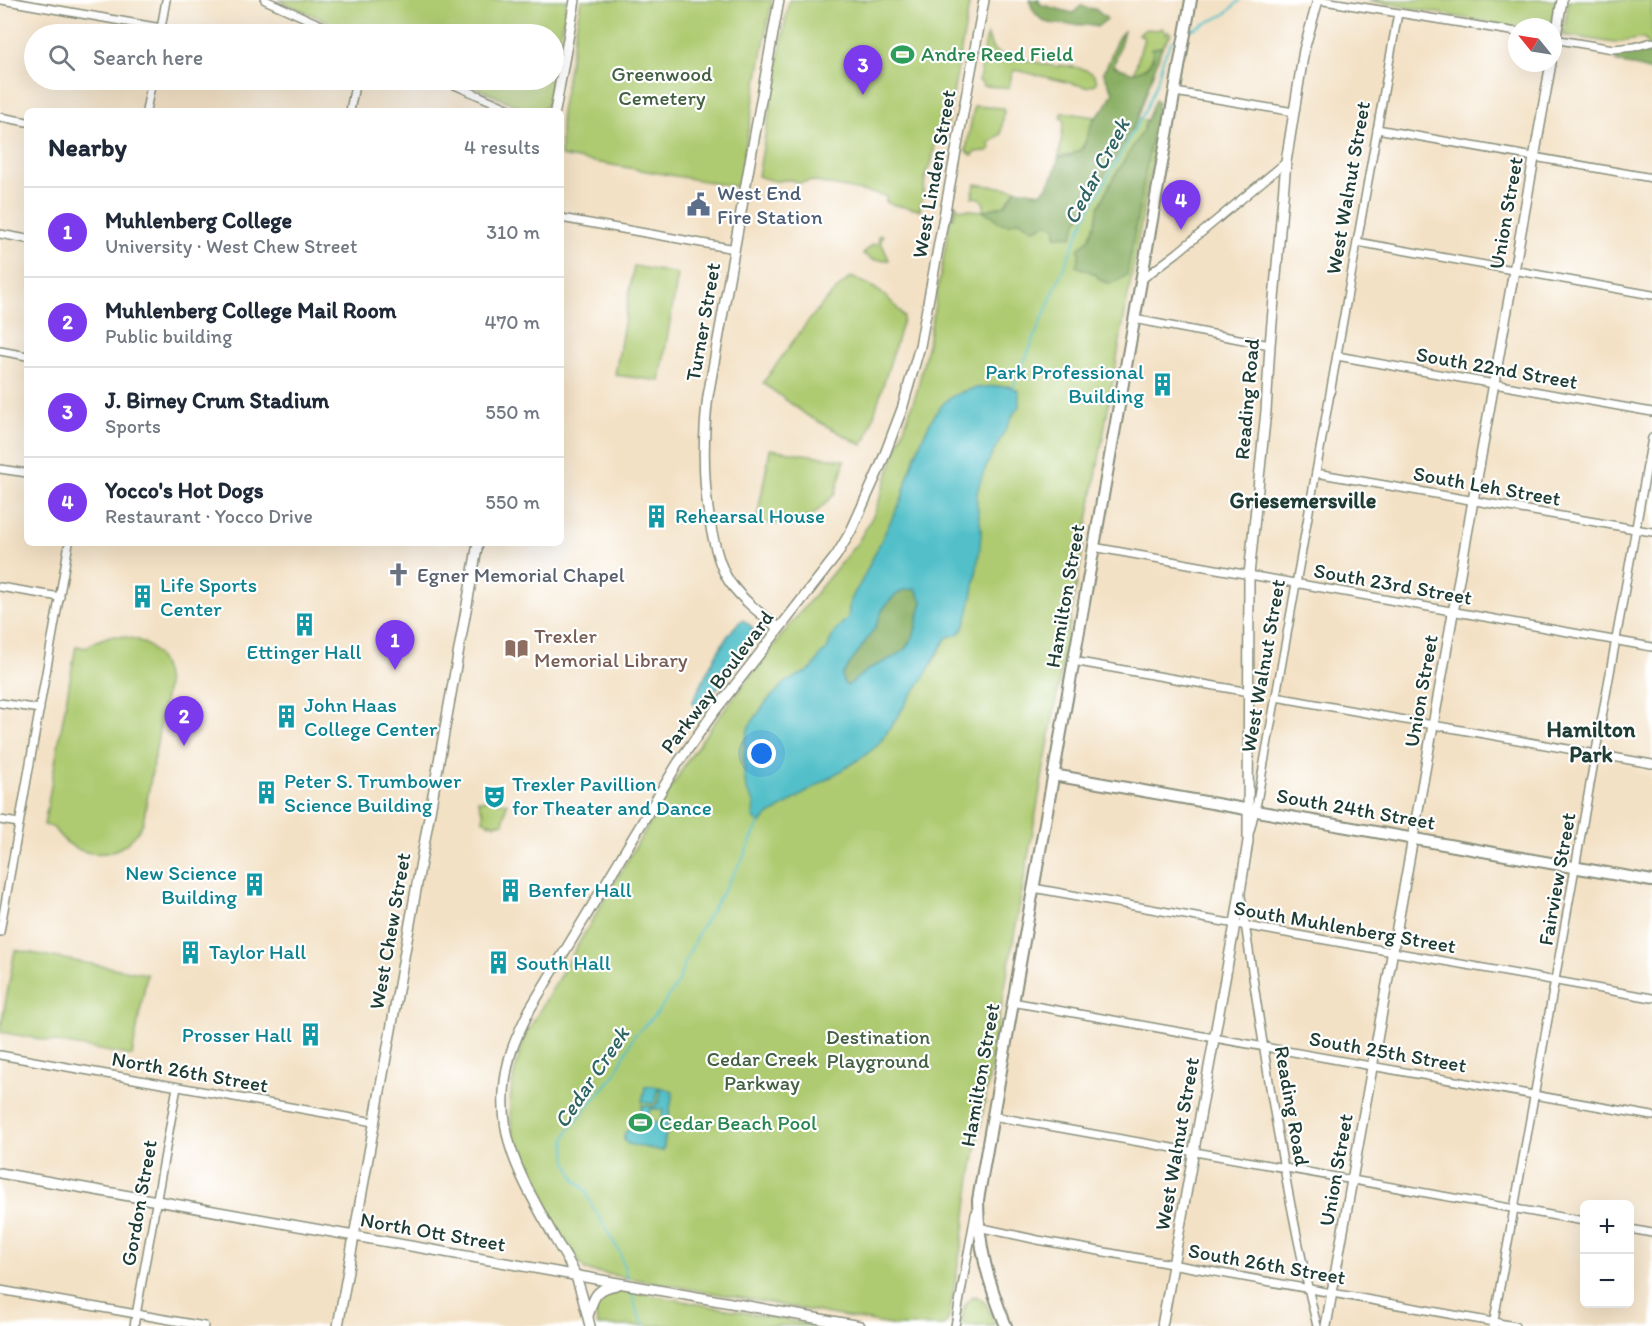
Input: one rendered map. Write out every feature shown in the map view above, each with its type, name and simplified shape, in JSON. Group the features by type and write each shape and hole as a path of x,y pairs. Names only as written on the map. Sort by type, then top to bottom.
{"main road":[{"name":"Hamilton Street","path":"1006,1326 982,1253 978,1227 978,1200 1191,0"},
{"name":"South 24th Street","path":"1053,775 1652,881"}],"street":[{"path":"2,0 124,24"},
{"path":"161,24 166,0"},
{"path":"265,0 319,24"},
{"path":"564,61 575,0"},
{"name":"Turner Street","path":"779,0 705,421 704,445 706,495 714,543 727,579 739,594 779,628"},
{"name":"West Linden Street","path":"933,284 984,0"},
{"path":"1318,0 1508,31"},
{"name":"Reading Road","path":"1248,841 1251,810 1249,575 1266,411 1286,162 1304,51 1318,0"},
{"path":"1558,18 1562,0"},
{"name":"West Walnut Street","path":"1251,810 1276,697 1398,13"},
{"path":"1562,40 1613,50 1652,42"},
{"name":"Union Street","path":"1326,1326 1549,72"},
{"path":"147,108 150,90"},
{"path":"351,108 354,90"},
{"path":"466,90 507,108"},
{"path":"556,108 559,90"},
{"path":"1175,92 1294,112"},
{"path":"0,117 24,121"},
{"path":"1377,129 1652,178"},
{"path":"1141,280 1286,162"},
{"path":"564,219 735,249"},
{"path":"0,234 24,238"},
{"path":"1357,242 1652,295"},
{"name":"Parkway Boulevard","path":"589,1322 575,1275 522,1180 510,1147 504,1112 504,1094 507,1068 514,1042 530,1009 678,763 714,712 840,550 851,531 892,438 913,373 933,284"},
{"path":"1134,319 1270,345"},
{"path":"0,351 24,355"},
{"name":"South 22nd Street","path":"1336,356 1652,412"},
{"name":"Fairview Street","path":"1494,1324 1652,438"},
{"path":"0,468 24,472"},
{"name":"South Leh Street","path":"1316,473 1652,532"},
{"path":"0,932 68,546"},
{"name":"West Chew Street","path":"338,1326 477,546"},
{"name":"South 23rd Street","path":"1094,547 1652,647"},
{"path":"0,587 60,597"},
{"path":"1073,661 1249,692"},
{"path":"1276,697 1652,764"},
{"path":"0,703 40,710"},
{"path":"0,820 19,823"},
{"name":"West Walnut Street","path":"1162,1326 1241,891 1248,841"},
{"name":"South Muhlenberg Street","path":"1033,888 1652,998"},
{"name":"Reading Road","path":"1241,891 1263,1046 1294,1226 1317,1326"},
{"name":"South 25th Street","path":"1012,1002 1652,1116"},
{"name":"North 26th Street","path":"0,1055 375,1122"},
{"name":"Gordon Street","path":"134,1326 177,1087"},
{"path":"992,1116 1580,1220"},
{"name":"North Ott Street","path":"0,1173 860,1326"},
{"name":"Hamilton Street","path":"955,1326 978,1200"},
{"name":"South 26th Street","path":"978,1227 1038,1240 1515,1326"},
{"path":"1634,1230 1652,1233"},
{"path":"589,1322 594,1299 598,1293 607,1287 622,1284"},
{"path":"0,1290 204,1326"}],"green space":[{"name":"Greenwood Cemetery","path":"278,0 567,0 563,24 333,24"},
{"name":"Greenwood Cemetery","path":"581,0 772,0 738,187 564,157 564,108 562,108"},
{"path":"789,0 970,0 947,128 935,144 931,165 927,170 920,210 886,202 886,196 811,181 798,183 791,180 773,181 758,176"},
{"path":"1029,0 1039,0 1042,5 1073,13 1082,5 1095,9 1107,19 1097,27 1049,23 1034,12"},
{"path":"1368,0 1556,0 1553,18 1508,18 1508,26"},
{"path":"1569,0 1652,0 1652,56 1643,50 1649,48 1644,38 1615,43 1563,35"},
{"path":"1162,28 1166,34 1168,31 1171,33 1170,35 1162,47 1153,48 1149,64 1134,73 1144,38 1139,34 1146,29"},
{"path":"1124,31 1114,66 1134,73 1146,68 1153,59 1152,48 1162,47 1137,120 1077,222 1072,237 1064,235 1056,237 1056,226 1050,224 1035,229 1020,220 1009,224 999,223 993,216 983,211 1005,205 1016,189 1040,193 1050,182 1059,157 1070,156 1083,148 1093,120 1105,108 1113,92 1103,72 1117,40"},
{"path":"987,33 992,48 1002,55 1058,67 1059,65 1084,69 1094,75 1096,84 1087,87 1016,70 1012,73 1008,89 983,86 979,81"},
{"path":"1643,50 1652,56 1652,71 1615,61 1623,54"},
{"path":"481,90 551,90 550,99 545,107 523,108"},
{"name":"Cedar Creek Parkway","path":"1164,94 971,1178 949,1318 944,1326 896,1326 585,1270 547,1213 525,1171 517,1149 510,1105 515,1069 526,1034 688,760 789,626 858,542 875,512 917,391 953,204 952,218 954,218 956,205 959,209 983,211 984,204 980,198 972,197 975,184 1016,189 1005,205 984,212 1019,221 1029,227 1046,223 1056,226 1056,235 1114,113 1158,123"},
{"path":"1155,100 1158,103 1127,275 1115,282 1107,283 1095,274 1076,266 1080,252 1078,249 1089,239 1098,209 1112,180 1142,132"},
{"path":"974,106 1003,108 1004,111 1001,134 989,144 991,148 988,151 975,152 973,156 966,151"},
{"path":"1062,112 1095,117 1080,150 1068,156 1059,157 1064,120 1060,118"},
{"path":"879,235 883,235 881,245 889,260 873,260 863,254 873,244 876,245 880,239"},
{"path":"634,266 678,274 660,381 615,375"},
{"path":"851,277 881,292 904,317 867,438 862,445 808,416 763,383 815,313"},
{"path":"770,449 845,460 835,494 812,516 784,524 756,523"},
{"path":"916,589 922,601 914,635 905,649 869,669 847,686 843,682 842,675 866,641 883,609 894,596 904,590"},
{"path":"110,636 133,638 150,648 162,663 167,686 143,823 124,846 99,854 74,847 53,827 44,825 76,646 86,648"},
{"path":"486,799 507,803 503,824 496,823 495,825 491,822 489,824 483,820 483,810 478,800 485,801"},
{"path":"15,950 147,974 132,1056 0,1032"},
{"path":"613,1288 819,1326 598,1326 594,1310 598,1296"},
{"path":"973,1296 982,1299 985,1303 995,1326 963,1326 964,1309"}],"water":[{"path":"1008,386 1019,391 1019,407 991,457 978,489 977,504 981,530 979,551 972,596 963,629 956,635 947,637 921,682 878,745 863,757 765,818 761,824 753,818 754,802 746,789 744,773 745,741 749,726 767,701 786,682 812,669 821,654 827,650 834,632 848,618 852,597 901,501 918,448 939,408 953,396 975,388","holes":["916,589 922,601 914,635 905,649 869,669 847,686 843,682 842,675 875,628 883,609 894,596 904,590"]},
{"path":"743,620 751,626 754,632 707,704 704,707 697,707 692,703 715,657 729,634"},
{"path":"652,1086 673,1092 663,1151 628,1144 624,1140 627,1130 638,1129 639,1120 661,1123 663,1109 650,1109 648,1118 640,1116 642,1105 653,1107 659,1102 661,1091 658,1090 656,1101 652,1104 642,1102 645,1087"}],"waterway":[{"name":"Cedar Creek","path":"1191,30 1226,14 1240,0"},
{"name":"Cedar Creek","path":"1013,388 1084,220 1146,109 1171,42 1181,36"},
{"name":"Cedar Creek","path":"628,1281 620,1253 589,1200 587,1192 575,1179 567,1162 565,1140 569,1130 614,1076 634,1036 658,1012 678,983 698,933 743,858 759,823"},
{"name":"Cedar Creek","path":"630,1287 637,1312 645,1326"}],"place":[{"name":"Andre Reed Field","path":"903,54"},
{"name":"J. Birney Crum Stadium","path":"863,95"},
{"name":"West End Fire Station","path":"699,205"},
{"name":"Yocco's Hot Dogs","path":"1181,230"},
{"name":"Park Professional Building","path":"1162,384"},
{"name":"Rehearsal House","path":"657,516"},
{"name":"Egner Memorial Chapel","path":"399,575"},
{"name":"Life Sports Center","path":"142,597"},
{"name":"Ettinger Hall","path":"304,624"},
{"name":"Trexler Memorial Library","path":"516,648"},
{"name":"Muhlenberg College","path":"395,670"},
{"name":"John Haas College Center","path":"286,717"},
{"name":"Muhlenberg College Mail Room","path":"184,746"},
{"name":"Peter S. Trumbower Science Building","path":"266,793"},
{"name":"Trexler Pavillion for Theater and Dance","path":"494,796"},
{"name":"New Science Building","path":"255,885"},
{"name":"Benfer Hall","path":"510,890"},
{"name":"Taylor Hall","path":"191,952"},
{"name":"South Hall","path":"498,963"},
{"name":"Prosser Hall","path":"310,1035"},
{"name":"Cedar Beach Pool","path":"641,1123"}],"district":[{"name":"Griesemersville","path":"1303,500"},
{"name":"Hamilton Park","path":"1591,742"}],"park label":[{"name":"Destination Playground","path":"878,1049"}]}
